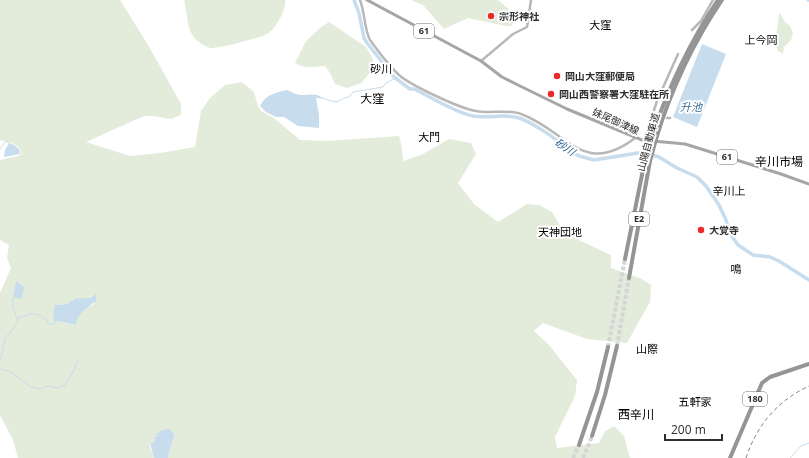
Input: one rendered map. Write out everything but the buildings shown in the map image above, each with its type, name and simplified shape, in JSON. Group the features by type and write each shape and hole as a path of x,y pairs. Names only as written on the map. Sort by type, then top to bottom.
{"highway":[{"name":"山陽自動車道","path":"625,258 645,160 675,85 697,38 718,0"},
{"name":"山陽自動車道","path":"697,38 722,0"},
{"name":"山陽自動車道","path":"629,278 654,139"},
{"path":"592,436 605,395 617,346"},
{"path":"579,445 597,392 608,347"},
{"name":"180","path":"730,458 762,383 770,377 809,364"}],"main road":[{"name":"妹尾御津線","path":"367,0 481,61 502,77 567,109 601,122 635,138 685,144 782,174 809,184"}],"street":[{"path":"360,0 370,40 395,70 409,82 470,110 479,112 508,112 524,115 535,120 584,152 593,154 610,152 628,144 635,138"},
{"path":"481,61 513,34 527,27 531,0"},
{"path":"692,30 700,22 713,0"},
{"path":"644,140 678,54"}],"green space":[{"path":"0,0 120,0 148,45 181,104 181,115 171,119 144,116 86,142 130,156 195,147 201,111 210,98 225,85 242,82 254,92 261,111 274,118 300,140 328,141 399,136 403,161 421,155 449,139 471,143 476,154 458,183 474,204 498,222 527,204 539,205 552,212 562,229 570,236 611,255 611,268 642,279 651,285 650,302 627,343 587,339 543,323 534,331 549,345 577,380 575,396 555,437 557,448 599,443 605,431 614,426 624,436 630,458 168,458 175,434 168,429 157,433 158,437 154,439 154,442 149,444 154,458 18,458 13,440 0,415 0,293 11,268 7,258 9,245 0,240 0,160 21,154 19,148 16,146 0,140","holes":["96,295 95,303 79,314 76,325 58,321 53,316 55,305 67,304 76,298 84,299"]},
{"path":"184,0 285,0 285,4 280,19 267,34 239,43 210,48 200,43 192,34 188,23"},
{"path":"411,0 498,0 511,11 514,22 511,26 506,26 468,18 444,29 423,5"},
{"path":"780,13 785,22 790,26 793,33 791,40 784,47 783,54 778,51 775,41"},
{"path":"329,22 366,47 372,57 375,67 361,83 347,88 335,84 325,66 306,67 295,63 306,41"}],"water":[{"name":"升池","path":"702,44 726,54 697,127 673,117"},
{"path":"287,90 299,95 317,95 324,99 316,98 319,115 319,128 298,126 284,117 276,117 266,112 260,106 268,96"},
{"path":"9,143 18,148 20,154 4,157 5,150"},
{"path":"16,282 24,287 22,299 13,297"},
{"path":"96,294 96,302 80,314 76,325 58,321 54,322 53,312 55,305 67,304 76,298 89,298"},
{"path":"169,429 175,434 168,458 154,458 150,443 154,442 155,437 158,436 156,435 158,432"}],"waterway":[{"name":"砂川","path":"354,0 359,13 364,38 367,43 394,77 410,89 414,89 451,108 473,116 508,116 527,121 579,156 594,160 638,153 659,157 677,168 697,177 706,186 719,205 726,220 729,232 738,245 753,255 770,257 779,261 809,280"},
{"path":"323,98 337,102 349,97 353,92 383,87 395,78"},
{"path":"0,149 6,141 9,143"},
{"path":"13,298 13,307 17,319"},
{"path":"0,359 4,347 4,339 14,328 19,318 30,314 36,314 46,319 48,324 53,324 55,322"},
{"path":"1,369 11,372 29,386 40,389 48,386 58,388 65,385 78,361"},
{"path":"790,458 801,446 809,443"}],"tunnel":[{"path":"655,114 665,117"},
{"path":"608,347 625,259"},
{"path":"617,346 629,278"},
{"path":"583,458 592,436"},
{"path":"573,458 579,445"}],"railway":[{"path":"746,458 756,435 770,415 787,399 809,386"}],"place":[{"name":"宗形神社","path":"491,16"},
{"name":"岡山大窪郵便局","path":"557,76"},
{"name":"岡山西警察署大窪駐在所","path":"551,94"},
{"name":"大覚寺","path":"701,230"}],"district":[{"name":"大窪","path":"600,25"},
{"name":"上今岡","path":"761,40"},
{"name":"砂川","path":"381,69"},
{"name":"大窪","path":"372,99"},
{"name":"大門","path":"429,137"},
{"name":"辛川市場","path":"779,162"},
{"name":"辛川上","path":"729,191"},
{"name":"天神団地","path":"560,232"},
{"name":"鳴","path":"736,269"},
{"name":"山際","path":"647,349"},
{"name":"五軒家","path":"695,402"},
{"name":"西辛川","path":"636,415"}]}
